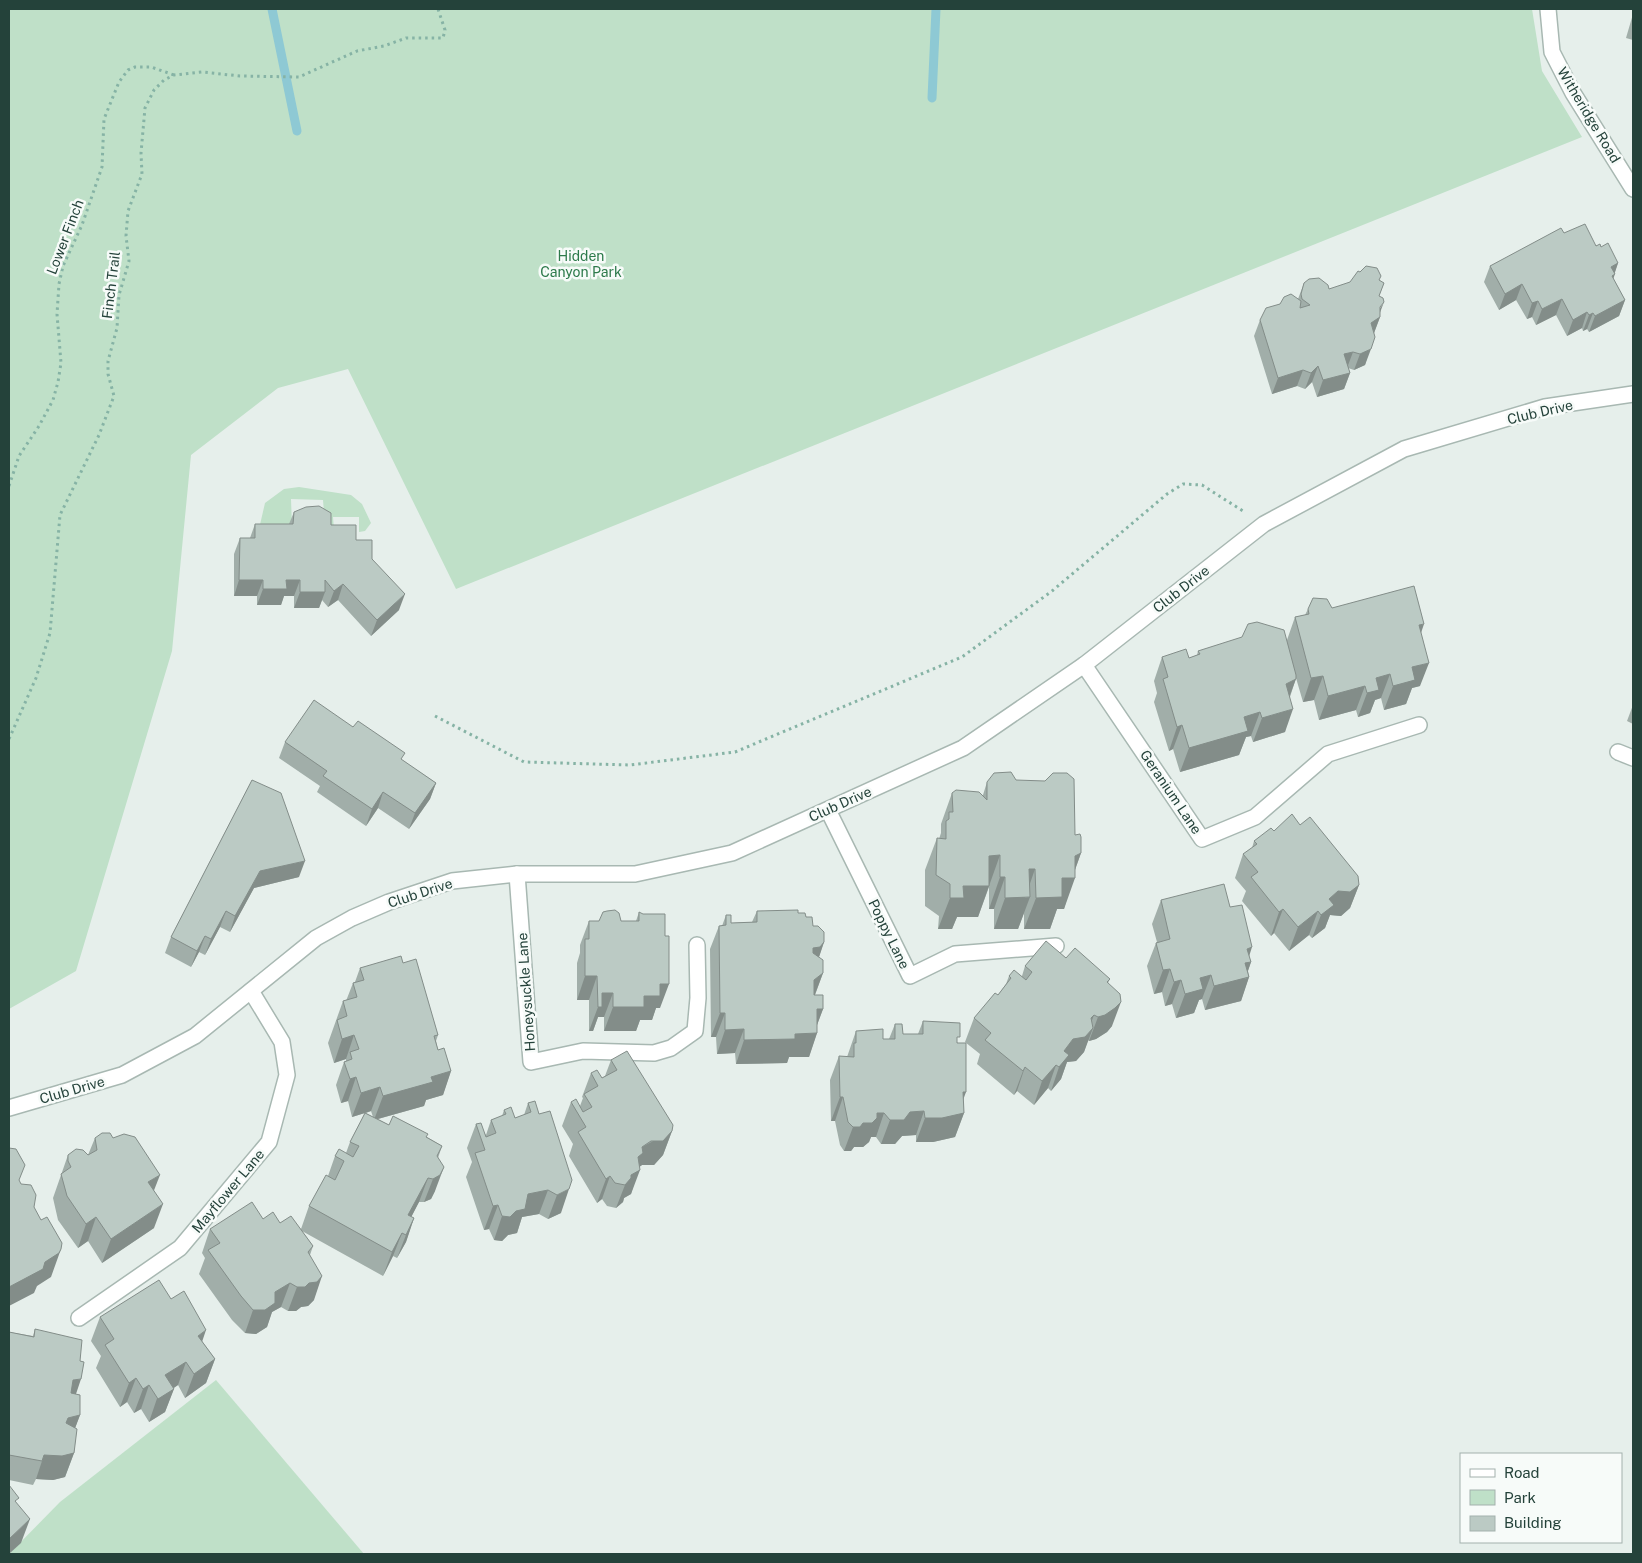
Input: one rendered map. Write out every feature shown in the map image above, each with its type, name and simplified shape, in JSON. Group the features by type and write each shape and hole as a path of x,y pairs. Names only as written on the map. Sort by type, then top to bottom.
{"street":[{"name":"Witheridge Road","path":"1548,9 1552,52 1573,93 1633,189"},
{"name":"Club Drive","path":"9,1108 122,1075 195,1036 316,938 352,918 452,881 518,874 635,874 732,853 963,748 1084,665 1264,524 1404,450 1544,408 1633,394"},
{"name":"Geranium Lane","path":"1084,665 1202,839 1255,817 1328,754 1419,726"},
{"path":"1618,752 1633,758"},
{"name":"Poppy Lane","path":"828,810 910,976 955,954 1056,946"},
{"name":"Honeysuckle Lane","path":"518,874 531,1062 583,1051 654,1053 671,1048 694,1031 698,998 697,944"},
{"name":"Mayflower Lane","path":"79,1318 180,1248 269,1142 287,1076 282,1042 251,991"}],"path":[{"path":"174,75 202,72 240,76 299,77 357,51 384,46 406,38 443,38 446,30 438,9"},
{"name":"Lower Finch","path":"9,486 19,456 39,426 53,400 58,382 61,363 57,314 59,284 63,266 82,225 102,167 104,119 123,75 128,70 135,67 151,67 174,75"},
{"name":"Finch Trail","path":"9,739 10,733 36,678 50,633 60,515 99,435 114,396 108,374 108,361 117,328 119,295 129,261 126,236 128,211 142,174 141,153 145,108 154,90 164,80 174,75"},
{"path":"434,716 524,762 630,765 735,752 962,658 1052,591 1167,494 1183,484 1202,485 1264,524"}],"green space":[{"name":"Hidden Canyon Park","path":"9,9 1532,9 1542,71 1582,137 456,589 348,369 278,388 191,455 172,651 76,971 9,1009"},
{"path":"299,487 351,495 362,504 371,523 365,531 359,532 359,517 333,517 334,530 325,525 323,500 291,499 292,526 259,529 265,503 284,489"},
{"path":"216,1380 364,1554 9,1554 60,1502"}],"building":[{"path":"1585,224 1596,246 1600,244 1601,247 1608,243 1618,263 1611,267 1615,274 1612,276 1625,300 1595,316 1593,313 1589,315 1587,312 1573,320 1562,299 1542,309 1538,301 1532,303 1522,284 1505,294 1490,266 1561,228 1564,233"},
{"path":"1366,266 1377,268 1381,276 1379,280 1384,283 1379,296 1383,298 1384,302 1380,307 1380,317 1371,323 1375,337 1371,349 1360,354 1353,352 1344,354 1350,373 1323,380 1318,366 1311,373 1303,370 1278,378 1260,320 1266,308 1280,304 1284,297 1291,294 1301,301 1300,308 1310,305 1302,299 1301,294 1304,283 1309,279 1319,278 1328,285 1329,289 1350,282 1358,271 1360,272"},
{"path":"319,506 331,513 331,525 356,525 356,540 372,540 372,559 405,594 377,620 343,584 334,591 325,580 325,592 300,592 300,580 286,580 287,589 263,589 263,580 239,580 240,538 255,538 255,524 293,524 294,512 306,507"},
{"path":"1414,586 1424,624 1419,625 1429,663 1412,667 1415,680 1393,686 1390,674 1376,678 1379,690 1367,693 1365,686 1328,696 1323,676 1311,678 1295,617 1309,614 1308,609 1313,598 1327,599 1332,608"},
{"path":"1257,622 1284,630 1296,675 1296,679 1286,684 1293,709 1262,718 1260,712 1244,717 1248,731 1189,748 1182,725 1177,727 1163,679 1168,677 1162,657 1186,649 1189,658 1200,654 1198,651 1242,637 1248,624"},
{"path":"314,700 353,727 358,721 405,753 401,759 436,783 415,813 383,792 372,809 323,776 327,771 285,742"},
{"path":"1011,772 1016,780 1045,781 1053,773 1067,773 1074,779 1075,835 1080,834 1081,837 1081,853 1075,856 1075,878 1062,878 1062,897 1036,898 1035,869 1029,869 1030,897 1005,898 1005,877 1000,877 1000,855 989,856 989,886 963,886 964,898 950,898 950,884 936,875 937,838 946,839 946,821 949,819 949,812 953,812 952,793 956,790 979,792 987,800 987,782 994,773"},
{"path":"252,780 281,793 305,861 260,871 235,916 226,911 211,939 205,936 197,951 171,937"},
{"path":"1292,814 1300,825 1310,817 1358,876 1359,885 1350,892 1338,891 1329,899 1334,905 1321,915 1318,911 1298,927 1283,909 1279,912 1251,877 1258,872 1243,854 1257,844 1254,841 1271,828 1274,831"},
{"path":"1224,884 1230,907 1242,905 1252,947 1247,949 1251,962 1245,963 1249,977 1214,986 1211,975 1200,978 1203,989 1185,994 1181,980 1174,982 1170,969 1163,970 1156,943 1170,939 1161,900"},
{"path":"615,910 619,913 621,921 639,921 639,912 643,914 665,914 665,936 669,936 669,984 660,984 660,996 644,996 644,1007 613,1007 613,993 602,993 602,1007 598,1007 597,976 585,976 585,939 589,939 589,921 599,921 603,912"},
{"path":"798,910 798,913 805,913 806,917 812,917 813,926 818,926 824,932 824,942 820,947 813,948 813,953 823,960 823,973 814,980 814,995 823,995 823,1009 817,1009 817,1033 795,1034 795,1039 744,1040 744,1029 725,1030 725,1013 720,1013 719,926 726,925 726,915 731,915 731,923 757,922 757,911"},
{"path":"1046,941 1066,958 1075,948 1110,979 1107,982 1120,994 1121,1002 1105,1015 1098,1017 1094,1015 1091,1018 1093,1028 1085,1037 1073,1039 1064,1051 1069,1055 1059,1067 1056,1065 1042,1081 1025,1067 1023,1071 985,1040 991,1033 974,1018 995,993 998,995 1011,978 1009,976 1014,970 1026,980 1032,972 1025,966"},
{"path":"401,956 403,963 416,959 438,1035 434,1036 438,1050 444,1048 451,1071 431,1077 433,1082 383,1096 380,1087 361,1093 356,1077 350,1079 344,1062 352,1059 350,1052 359,1049 354,1035 342,1039 337,1020 347,1016 343,1001 357,997 353,983 364,980 360,968"},
{"path":"923,1021 960,1023 960,1037 957,1037 957,1043 966,1043 966,1092 963,1092 964,1113 942,1118 925,1118 924,1111 910,1112 904,1120 890,1120 884,1113 877,1113 877,1118 872,1123 863,1123 860,1127 853,1127 848,1122 843,1097 840,1097 839,1056 854,1057 856,1031 883,1029 883,1039 895,1039 895,1024 902,1024 903,1034 923,1034"},
{"path":"627,1051 673,1125 672,1131 663,1141 651,1141 642,1147 643,1153 638,1157 640,1170 631,1175 631,1178 625,1185 615,1183 610,1176 606,1179 578,1132 586,1127 571,1102 576,1099 583,1112 592,1107 584,1094 598,1086 591,1073 597,1070 602,1078 617,1070 611,1060"},
{"path":"535,1101 539,1114 550,1111 572,1180 569,1189 557,1195 548,1190 528,1194 525,1209 516,1211 510,1217 502,1216 498,1205 493,1206 475,1153 485,1150 476,1124 481,1123 486,1137 496,1133 491,1120 506,1114 504,1110 511,1107 515,1118 531,1112 528,1103"},
{"path":"365,1113 389,1125 393,1116 428,1134 426,1137 442,1146 437,1156 444,1167 440,1175 433,1179 428,1178 408,1215 414,1218 406,1235 402,1233 392,1252 309,1206 326,1175 335,1180 344,1161 335,1156 339,1149 353,1157 359,1146 350,1142"},
{"path":"102,1133 110,1133 113,1138 124,1134 135,1137 160,1175 148,1182 163,1204 111,1239 96,1217 86,1224 67,1196 61,1174 71,1167 68,1155 76,1149 83,1150 88,1155 97,1150 95,1138"},
{"path":"9,1148 16,1149 25,1165 19,1180 21,1184 31,1185 36,1195 34,1207 41,1220 47,1217 62,1243 59,1253 45,1262 43,1269 9,1287"},
{"path":"252,1202 263,1219 273,1212 280,1223 291,1216 313,1246 308,1252 322,1276 317,1282 309,1283 305,1287 297,1287 290,1283 275,1292 275,1303 265,1310 253,1310 208,1250 220,1243 210,1229"},
{"path":"159,1280 171,1299 184,1291 206,1330 198,1336 215,1359 194,1374 186,1362 165,1375 174,1389 158,1399 149,1385 143,1389 136,1378 129,1383 105,1345 114,1339 100,1317"},
{"path":"35,1329 82,1340 80,1361 84,1362 81,1379 73,1380 71,1393 80,1395 80,1415 68,1418 66,1423 77,1429 74,1453 62,1456 44,1455 42,1461 9,1455 9,1332 34,1337"},
{"path":"9,1485 19,1498 15,1501 30,1519 9,1539"}],"waterway":[{"path":"272,9 297,131"},
{"path":"932,98 936,9"}]}
